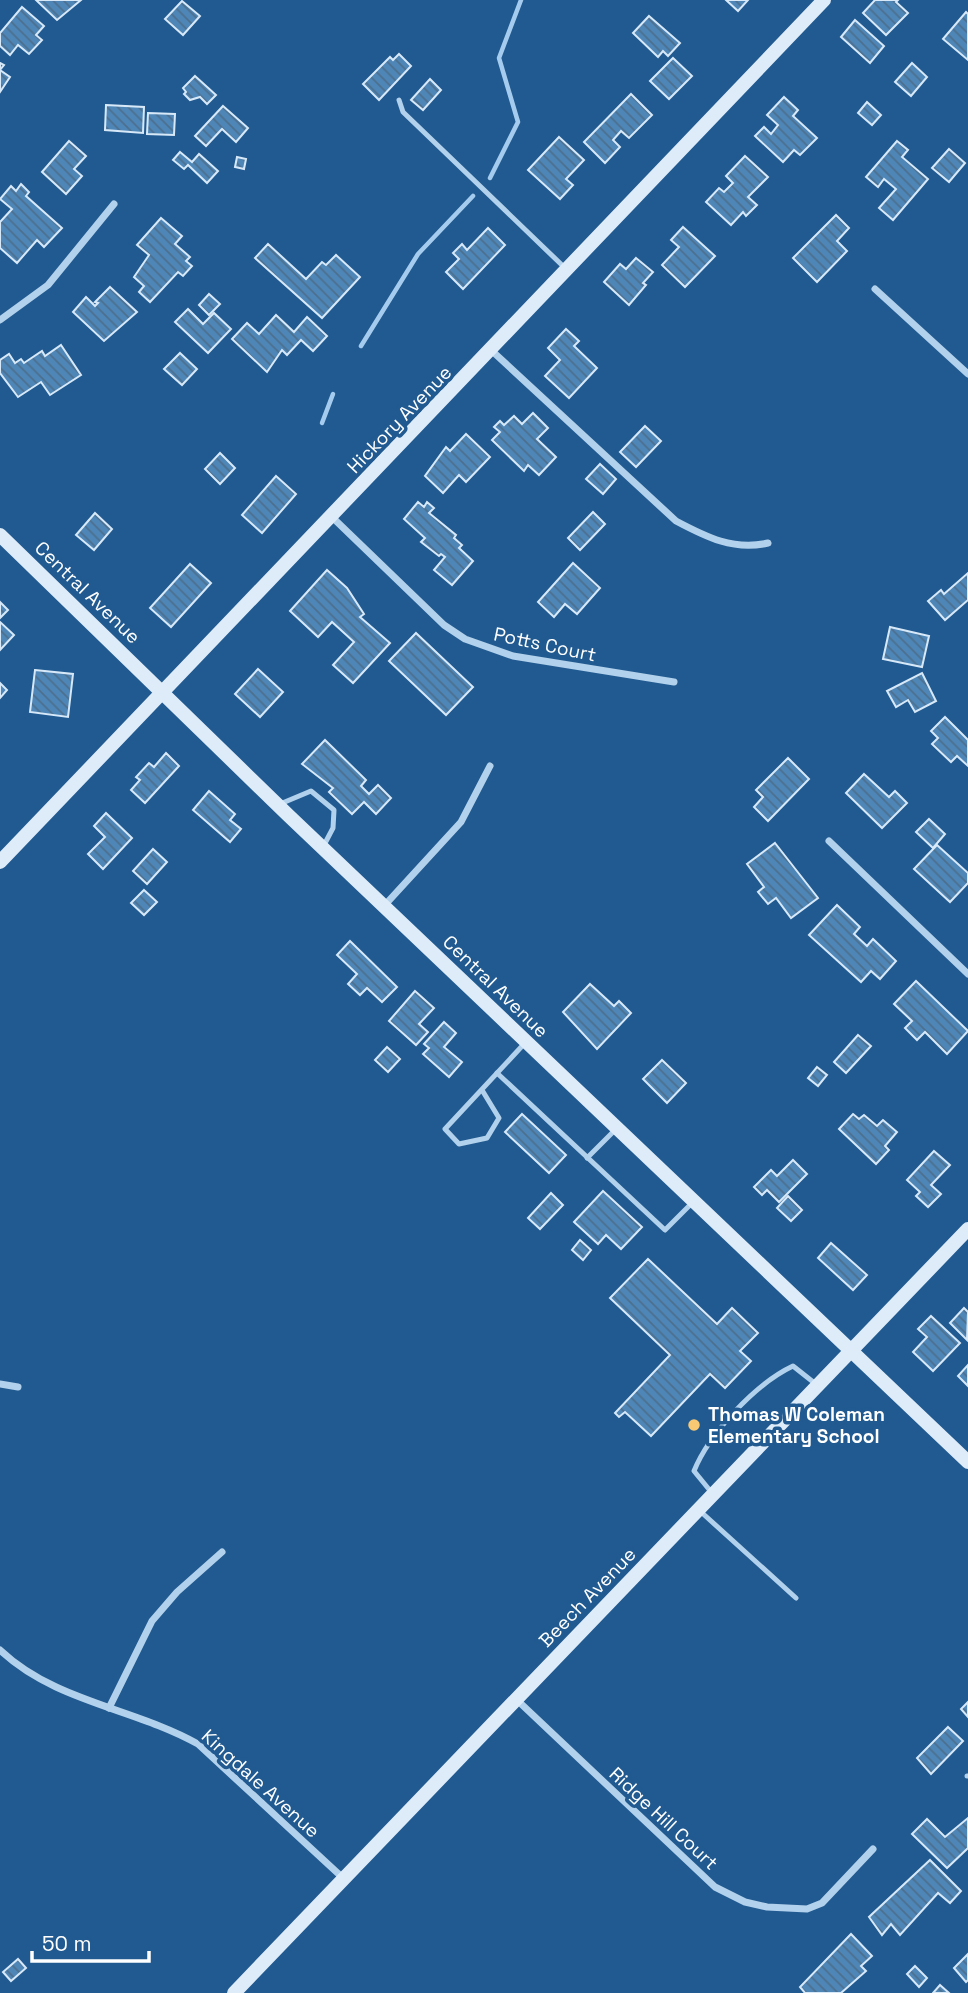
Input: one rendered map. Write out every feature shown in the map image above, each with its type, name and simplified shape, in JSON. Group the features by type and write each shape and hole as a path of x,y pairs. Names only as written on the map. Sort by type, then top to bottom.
{"street":[{"name":"Hickory Avenue","path":"2,856 164,694 824,0"},
{"path":"0,320 48,285 114,204"},
{"path":"874,289 968,374"},
{"path":"491,350 676,521 707,537 748,548 768,543"},
{"name":"Potts Court","path":"332,517 444,625 466,639 513,656 674,682"},
{"name":"Central Avenue","path":"0,534 278,805 968,1462"},
{"path":"384,906 461,822 490,766"},
{"path":"829,841 968,974"},
{"name":"Beech Avenue","path":"234,1993 968,1229"},
{"path":"0,1384 18,1387"},
{"path":"109,1708 152,1622 177,1592 222,1552"},
{"name":"Kingdale Avenue","path":"0,1650 33,1677 177,1732 198,1744 344,1879"},
{"name":"Ridge Hill Court","path":"516,1699 697,1873 734,1898 767,1907 813,1908 822,1903 873,1849"}],"lane":[{"path":"399,100 403,112 567,270"},
{"path":"278,805 312,791 334,810 333,828 323,848"},
{"path":"482,1090 499,1118 487,1138 459,1144 445,1129 527,1042"},
{"path":"497,1073 665,1230 694,1201"},
{"path":"587,1158 617,1128"},
{"path":"713,1493 694,1471 704,1448 771,1377 793,1366 817,1385"},
{"path":"697,1509 796,1598"}],"building":[{"path":"36,0 81,0 57,20"},
{"path":"726,0 748,0 738,11"},
{"path":"875,0 898,0 896,2 908,13 886,35 863,13"},
{"path":"182,1 200,16 183,35 165,19"},
{"path":"22,7 44,26 36,35 42,40 29,54 18,45 10,55 0,46 0,33"},
{"path":"966,12 968,14 968,60 943,39"},
{"path":"649,16 680,43 668,56 663,51 658,57 633,33"},
{"path":"855,20 884,46 870,63 841,37"},
{"path":"399,54 411,66 379,100 363,84 390,57 393,60"},
{"path":"673,58 692,76 669,99 650,81"},
{"path":"912,63 927,77 911,96 895,82"},
{"path":"0,70 10,77 0,92"},
{"path":"195,76 216,95 207,104 200,97 190,100 184,94 186,92 183,88"},
{"path":"430,79 441,90 423,110 411,100"},
{"path":"631,94 652,115 629,138 621,131 613,140 620,147 605,163 584,142"},
{"path":"784,97 798,110 793,116 817,138 800,155 794,150 783,162 755,136 764,127 771,134 778,125 767,115"},
{"path":"867,102 881,115 872,125 858,113"},
{"path":"106,105 144,107 143,133 105,130"},
{"path":"223,106 248,128 236,142 222,129 206,146 195,136"},
{"path":"148,113 175,114 174,135 147,134"},
{"path":"559,137 584,160 566,179 573,185 560,199 528,170"},
{"path":"69,141 86,156 74,169 82,176 66,194 42,172"},
{"path":"897,141 908,150 902,157 928,179 893,220 879,208 896,189 884,179 878,187 866,177"},
{"path":"949,149 965,163 949,182 932,168"},
{"path":"180,152 192,162 199,154 218,171 207,183 188,165 184,169 173,160"},
{"path":"745,156 768,177 748,197 757,205 746,216 743,212 731,225 706,202 719,188 724,192 733,183 726,176"},
{"path":"237,157 246,159 244,169 235,167"},
{"path":"21,184 29,192 26,196 62,228 44,247 37,240 17,263 0,248 0,222 12,209 0,199 11,186 16,191"},
{"path":"836,215 849,228 837,241 847,251 817,282 793,258"},
{"path":"161,218 182,236 175,244 190,257 186,261 192,266 183,276 178,272 150,302 139,292 144,286 134,277 149,255 137,245"},
{"path":"683,227 715,256 685,287 662,265 679,247 671,240"},
{"path":"488,228 505,245 463,289 446,272 459,259 453,253 462,244 467,250"},
{"path":"268,244 306,279 322,262 326,265 336,255 360,277 322,318 255,258"},
{"path":"636,258 653,272 629,305 604,282 620,264 626,269"},
{"path":"110,287 137,312 104,341 73,312 86,297 95,306 98,303 95,302"},
{"path":"209,294 220,304 209,315 199,305"},
{"path":"188,309 203,324 214,313 231,329 208,353 175,322"},
{"path":"276,315 294,332 307,317 327,336 313,351 301,340 287,355 282,350 267,372 232,339 247,323 259,334"},
{"path":"566,329 579,341 574,346 597,368 569,398 545,376 560,360 548,348"},
{"path":"61,345 81,375 50,395 41,382 18,397 0,373 0,360 9,354 15,363 21,359 24,363 42,351 45,356"},
{"path":"180,353 197,369 182,385 164,369"},
{"path":"533,413 548,428 537,439 556,457 539,475 528,465 524,471 492,440 500,432 494,427 500,421 504,425 514,416 522,424"},
{"path":"645,426 661,441 636,467 620,452"},
{"path":"466,434 490,457 466,482 459,475 443,493 425,476 446,447 450,451"},
{"path":"220,453 235,468 220,484 205,469"},
{"path":"600,464 616,479 603,494 586,479"},
{"path":"276,476 296,494 262,533 242,515"},
{"path":"418,502 424,507 427,502 434,508 429,513 456,535 454,538 462,545 459,548 473,561 452,585 434,570 445,557 441,554 439,556 421,542 425,538 404,519"},
{"path":"593,512 605,524 580,550 568,538"},
{"path":"95,513 112,529 94,550 76,535"},
{"path":"573,563 600,588 577,614 565,604 554,617 538,602"},
{"path":"190,564 211,583 171,627 150,608"},
{"path":"327,570 347,588 364,614 360,617 390,643 353,683 333,665 354,642 332,622 318,637 290,611"},
{"path":"968,573 968,600 945,620 928,601 941,590 944,594"},
{"path":"0,602 8,610 0,618"},
{"path":"0,622 14,635 0,650"},
{"path":"890,627 929,636 922,667 883,659"},
{"path":"416,633 473,687 446,715 389,661"},
{"path":"258,669 283,692 260,717 235,694"},
{"path":"35,670 73,674 68,717 30,712"},
{"path":"922,673 936,701 915,712 908,700 896,707 887,691"},
{"path":"0,683 7,690 0,698"},
{"path":"945,717 968,740 968,766 957,756 951,762 932,744 938,738 931,731"},
{"path":"325,740 366,780 361,786 369,794 378,785 391,798 376,814 364,802 352,814 329,792 333,788 302,764"},
{"path":"166,753 179,766 145,803 131,790 140,780 136,777 149,763 154,767"},
{"path":"788,758 809,779 768,821 754,807 763,797 756,790"},
{"path":"864,774 889,797 895,791 907,803 882,828 846,793"},
{"path":"209,791 235,814 230,820 241,829 230,842 193,810"},
{"path":"106,813 132,838 103,869 88,854 105,837 94,826"},
{"path":"929,819 945,834 933,848 916,832"},
{"path":"775,843 818,898 791,918 776,898 768,904 758,892 764,887 747,864"},
{"path":"937,845 968,873 968,883 950,902 914,869"},
{"path":"153,849 167,862 147,884 133,871"},
{"path":"144,890 157,902 144,915 131,903"},
{"path":"837,905 860,927 854,934 867,946 873,939 896,961 880,979 871,971 861,982 809,935"},
{"path":"350,941 397,987 382,1002 367,988 360,995 348,984 357,974 337,955"},
{"path":"916,981 968,1031 947,1054 925,1032 917,1040 905,1028 912,1021 894,1004"},
{"path":"590,984 614,1006 619,1001 631,1013 597,1049 563,1012"},
{"path":"415,991 434,1008 419,1024 428,1032 416,1045 389,1021"},
{"path":"444,1022 456,1033 444,1047 462,1062 449,1077 423,1054 429,1048 424,1044"},
{"path":"858,1035 871,1046 846,1073 834,1062"},
{"path":"387,1047 400,1059 388,1072 375,1060"},
{"path":"662,1060 686,1083 667,1103 643,1079"},
{"path":"817,1067 827,1075 818,1086 808,1078"},
{"path":"522,1114 566,1155 549,1173 505,1132"},
{"path":"853,1114 859,1119 864,1115 877,1126 883,1120 897,1132 885,1146 889,1150 876,1164 839,1129"},
{"path":"934,1151 950,1165 931,1185 941,1194 928,1207 916,1196 920,1192 907,1180"},
{"path":"793,1160 807,1174 779,1202 767,1190 762,1195 754,1187 771,1170 777,1176"},
{"path":"603,1191 642,1227 621,1249 606,1235 598,1244 574,1222"},
{"path":"551,1193 563,1205 540,1229 528,1218"},
{"path":"788,1196 802,1210 791,1221 777,1208"},
{"path":"580,1240 591,1250 583,1260 572,1250"},
{"path":"831,1243 867,1275 853,1290 818,1258"},
{"path":"648,1259 717,1324 732,1308 758,1333 740,1351 751,1361 725,1388 710,1374 651,1436 625,1412 619,1417 615,1413 670,1355 610,1298"},
{"path":"964,1308 968,1312 967,1340 950,1323"},
{"path":"931,1316 960,1343 933,1371 913,1352 927,1337 918,1329"},
{"path":"968,1365 968,1386 958,1376"},
{"path":"968,1702 968,1717 961,1709"},
{"path":"948,1727 963,1741 931,1774 917,1758"},
{"path":"968,1818 968,1848 947,1868 912,1834 927,1819 945,1837"},
{"path":"930,1860 961,1891 950,1903 938,1893 900,1935 891,1924 882,1935 869,1917"},
{"path":"851,1934 872,1956 861,1966 866,1971 841,1993 805,1993 800,1987"},
{"path":"968,1954 968,1980 966,1982 954,1968"},
{"path":"18,1959 26,1968 11,1981 3,1972"},
{"path":"915,1966 927,1978 919,1987 907,1974"},
{"path":"940,1985 949,1993 933,1993"}],"waterway":[{"path":"490,178 518,122 499,58 521,0"},
{"path":"361,346 418,254 473,196"},
{"path":"322,423 333,394"}],"place":[{"name":"Thomas W Coleman Elementary School","path":"694,1425"}]}
